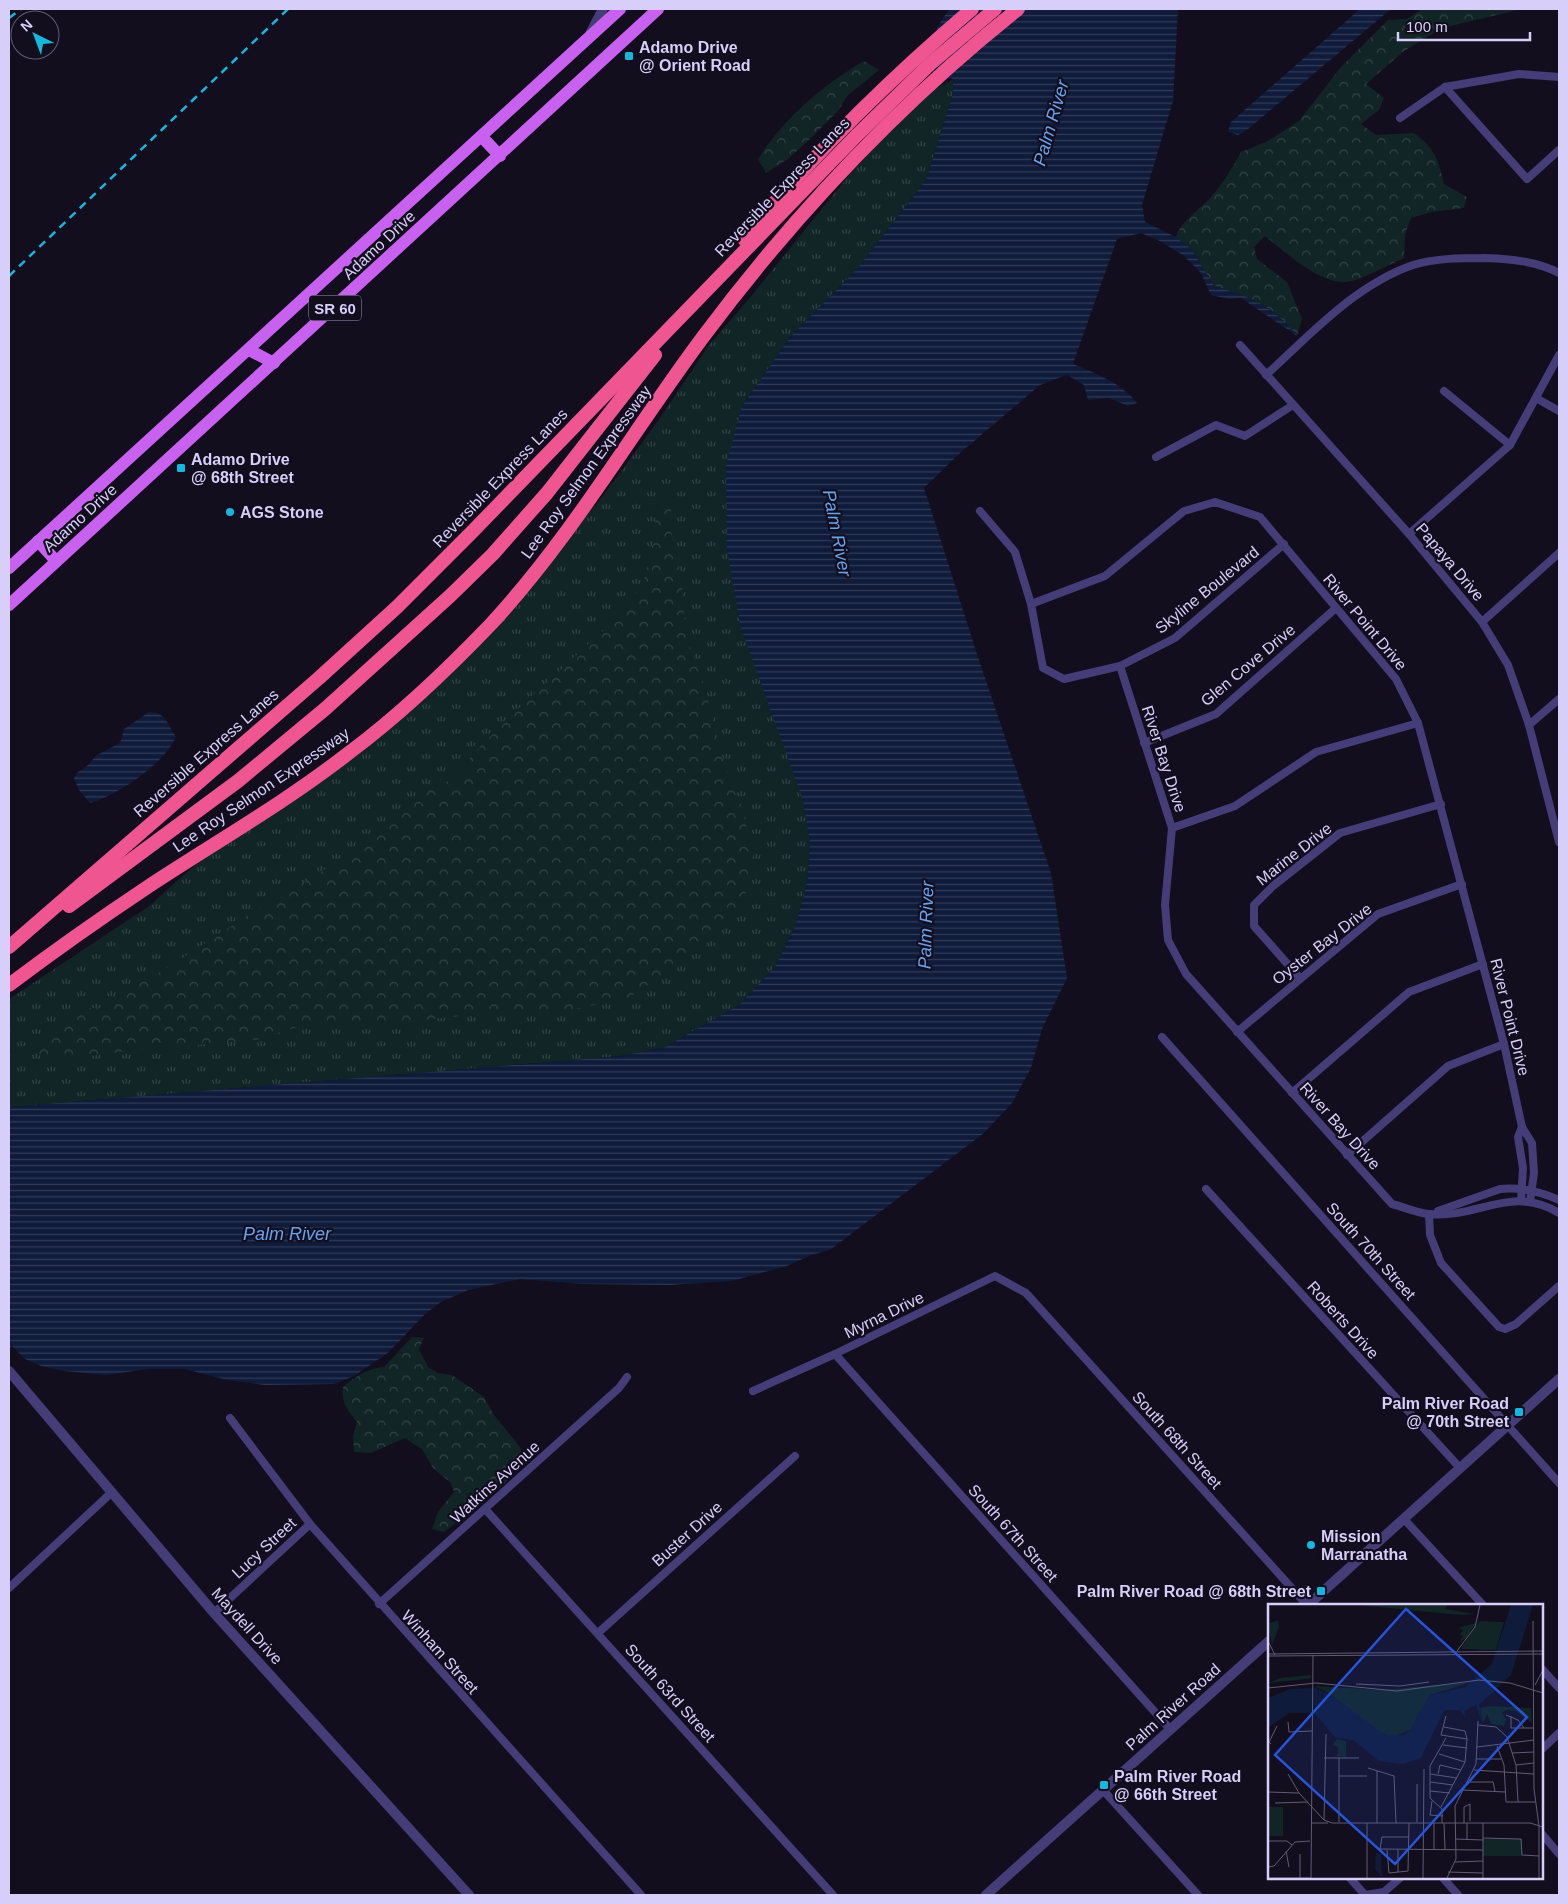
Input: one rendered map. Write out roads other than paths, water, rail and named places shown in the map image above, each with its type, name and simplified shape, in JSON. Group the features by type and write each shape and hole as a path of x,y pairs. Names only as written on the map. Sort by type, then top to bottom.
{"highway":[{"name":"Lee Roy Selmon Expressway","path":"9,948 238,781 340,696 472,575 526,517 566,470 718,272 790,184 902,70 972,9"},
{"name":"Reversible Express Lanes","path":"9,948 319,678 397,607 856,136 930,64 994,9"},
{"name":"Lee Roy Selmon Expressway","path":"9,985 78,934 262,814 337,762 396,715 467,649 562,540 704,336 777,245 849,164 931,83 1018,9"}],"main road":[{"name":"Adamo Drive","path":"9,568 620,9"},
{"name":"Adamo Drive","path":"9,605 658,9"},
{"path":"482,137 500,156"},
{"path":"248,350 274,363"},
{"path":"38,541 56,561"}],"street":[{"path":"588,39 604,9"},
{"path":"1400,118 1445,87 1519,74 1559,76"},
{"path":"1445,87 1527,179 1559,150"},
{"path":"1266,375 1349,301 1382,280 1413,265 1455,257 1507,259 1532,264 1559,273"},
{"name":"Papaya Drive","path":"1240,345 1409,534 1482,622 1508,665 1529,725 1559,842"},
{"path":"1409,534 1510,444 1559,355"},
{"path":"1444,392 1510,444"},
{"path":"1536,398 1559,412"},
{"path":"1156,457 1216,425 1245,436 1293,405"},
{"name":"River Point Drive","path":"1031,604 1105,576 1184,511 1215,502 1260,517 1284,544 1396,679 1418,723 1504,1044 1522,1126 1532,1143 1534,1173 1530,1202"},
{"path":"980,511 1015,552 1031,604 1043,668 1064,679 1120,666"},
{"name":"Skyline Boulevard","path":"1120,666 1175,638 1284,544"},
{"path":"1482,622 1559,552"},
{"name":"Glen Cove Drive","path":"1144,743 1216,714 1336,608"},
{"name":"River Bay Drive","path":"1120,666 1172,828 1165,905 1168,940 1186,974 1392,1204 1429,1214 1473,1210 1508,1200 1530,1202 1559,1213"},
{"path":"1529,725 1559,699"},
{"path":"1172,828 1235,806 1316,752 1418,723"},
{"name":"Marine Drive","path":"1299,978 1254,926 1254,905 1273,886 1340,833 1441,804"},
{"name":"Oyster Bay Drive","path":"1237,1032 1299,978 1378,914 1462,884"},
{"path":"1292,1093 1409,992 1483,964"},
{"name":"South 70th Street","path":"1162,1037 1559,1483"},
{"path":"1347,1155 1448,1066 1504,1044"},
{"name":"River Point Drive","path":"1521,1201 1523,1168 1518,1137 1522,1126"},
{"name":"Roberts Drive","path":"1206,1189 1460,1468"},
{"path":"1559,1200 1532,1191 1500,1189 1429,1214 1430,1235 1441,1263 1499,1327 1505,1329 1516,1324 1559,1286"},
{"name":"Myrna Drive","path":"753,1391 835,1354 995,1276 1026,1293"},
{"name":"South 68th Street","path":"1026,1293 1307,1604"},
{"name":"South 67th Street","path":"835,1354 1170,1729"},
{"name":"Maydell Drive","path":"9,1370 214,1613 469,1895"},
{"name":"Watkins Avenue","path":"379,1604 486,1510 619,1388 627,1377"},
{"path":"1309,1604 1559,1379"},
{"name":"Winham Street","path":"230,1418 310,1524 379,1604 641,1895"},
{"name":"Buster Drive","path":"598,1633 795,1456"},
{"path":"9,1588 111,1493"},
{"name":"South 63rd Street","path":"486,1510 833,1895"},
{"path":"1404,1519 1482,1604"},
{"name":"Lucy Street","path":"214,1613 310,1524"},
{"name":"Palm River Road","path":"986,1895 1268,1641"},
{"path":"1543,1669 1559,1688"},
{"path":"1543,1748 1559,1733"},
{"path":"1103,1790 1198,1895"},
{"path":"1543,1835 1559,1854"},
{"path":"1351,1879 1365,1895 1384,1892 1399,1879"},
{"path":"1444,1879 1458,1895"}],"water":[{"name":"Palm River","path":"950,9 1178,9 1173,101 1142,205 1145,222 1176,237 1192,250 1214,286 1250,298 1270,309 1297,336 1241,298 1229,299 1211,295 1201,273 1184,256 1160,241 1141,233 1117,239 1073,364 1116,384 1137,403 1128,406 1109,398 1088,400 1084,385 1067,375 1040,385 960,453 924,488 978,657 1051,873 1067,978 1042,1029 1031,1068 1012,1103 984,1133 830,1250 811,1255 787,1266 732,1281 669,1285 583,1284 520,1279 468,1290 441,1302 425,1314 389,1352 354,1376 334,1384 265,1385 227,1380 185,1369 148,1369 106,1375 64,1371 41,1366 25,1359 12,1346 9,1349 9,1107 621,1056 665,1047 739,1005 775,967 795,927 807,884 810,844 803,800 741,628 727,550 726,465 742,406 791,336 856,270 926,180 953,94 953,79 933,73 932,63 932,46 936,32"},
{"path":"1360,9 1391,9 1248,129 1238,135 1228,132 1231,122"},
{"path":"149,712 162,716 176,737 170,747 151,768 139,777 114,793 90,803 79,790 74,778 97,755 120,743 124,729"}],"railway":[{"path":"9,18 21,9"},
{"path":"9,276 288,9"}],"place":[{"name":"Adamo Drive @ Orient Road","path":"629,56"},
{"name":"Adamo Drive @ 68th Street","path":"181,468"},
{"name":"AGS Stone","path":"230,512"},
{"name":"Palm River Road @ 70th Street","path":"1519,1412"},
{"name":"Mission Marranatha","path":"1311,1545"},
{"name":"Palm River Road @ 68th Street","path":"1321,1591"},
{"name":"Palm River Road @ 66th Street","path":"1104,1785"}]}
